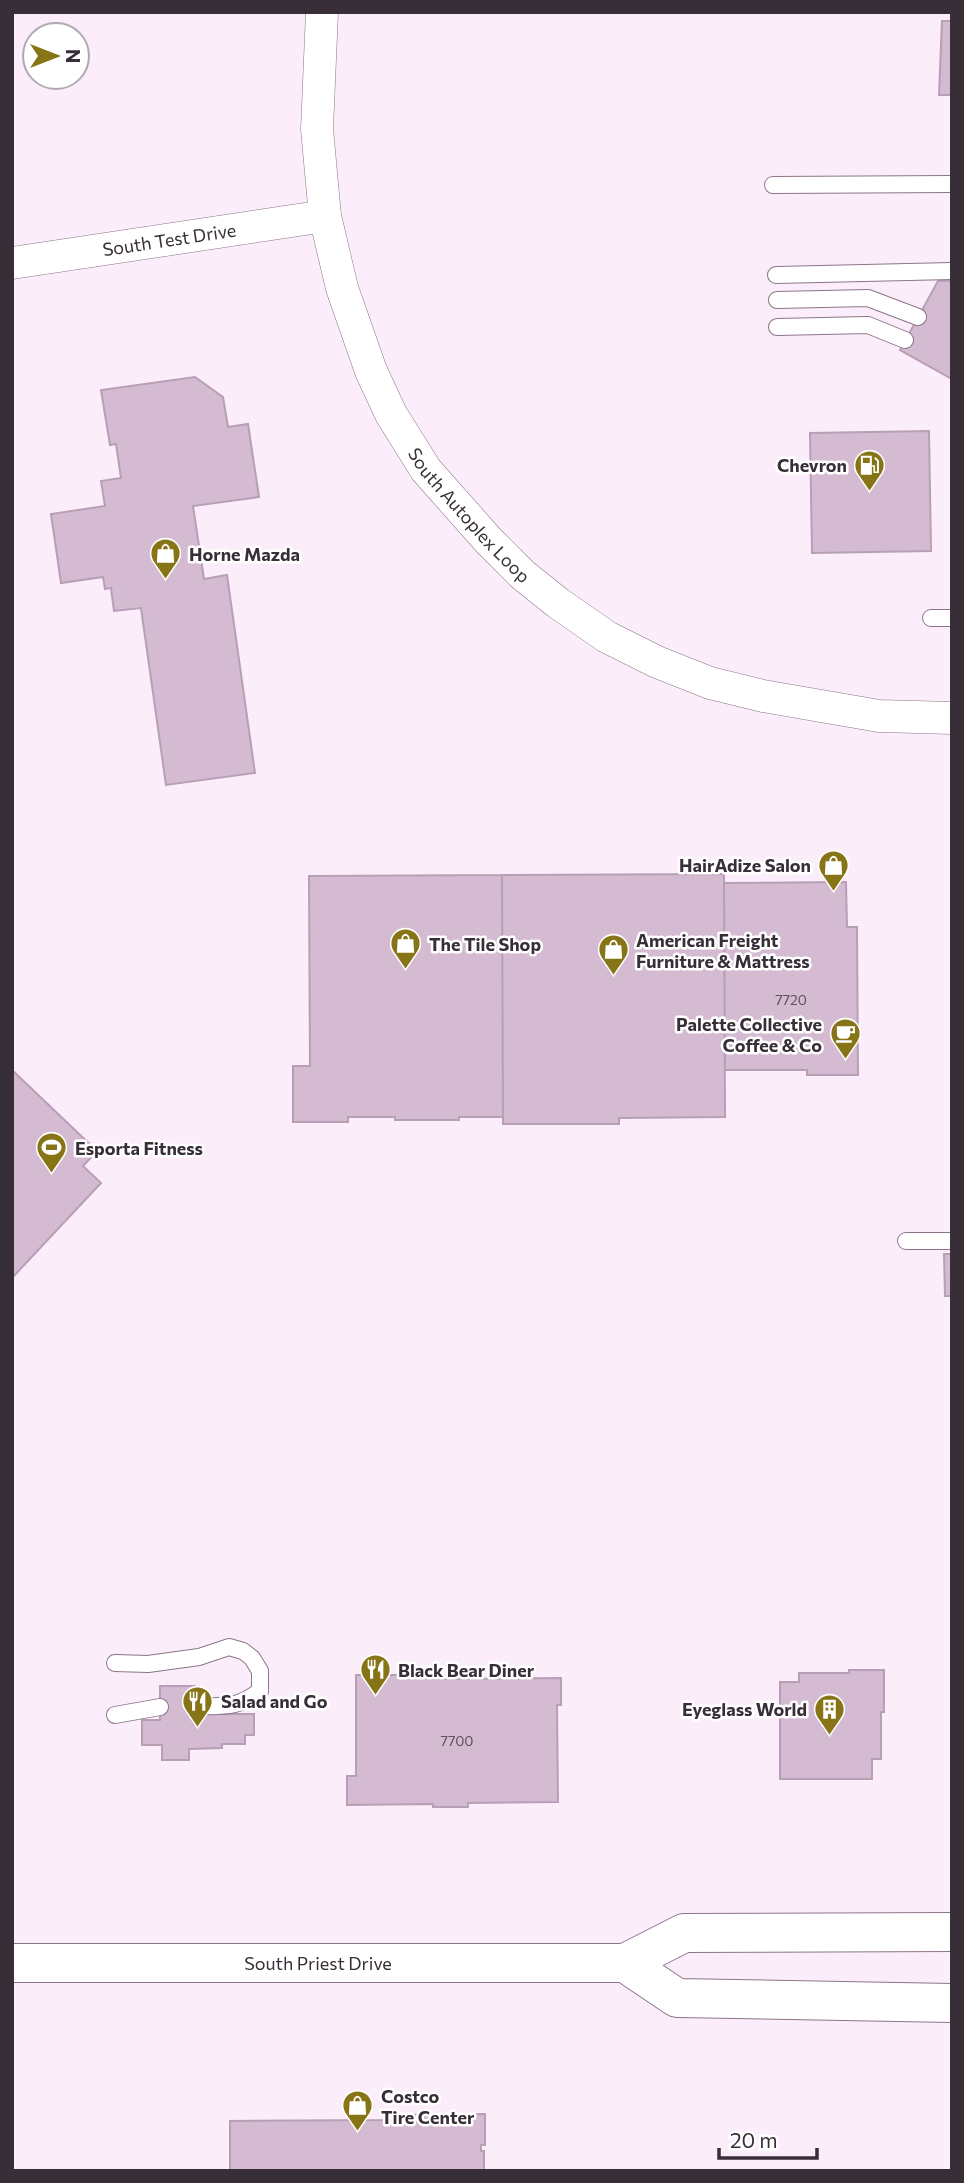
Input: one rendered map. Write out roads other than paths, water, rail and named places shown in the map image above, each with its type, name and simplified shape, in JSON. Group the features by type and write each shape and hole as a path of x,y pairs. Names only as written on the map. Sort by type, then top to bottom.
{"main road":[{"name":"South Priest Drive","path":"12,1964 625,1963 684,1933 952,1932"},
{"path":"625,1963 677,1998 952,2003"}],"street":[{"name":"South Autoplex Loop","path":"322,12 317,129 325,215 342,288 371,370 391,414 426,470 488,540 523,575 607,637 657,662 710,683 763,696 879,716 952,718"},
{"name":"South Test Drive","path":"12,263 325,215"}],"lane":[{"path":"773,185 952,184"},
{"path":"776,275 952,271"},
{"path":"777,300 868,298 918,317"},
{"path":"777,327 868,325 905,340"},
{"path":"930,618 952,618"},
{"path":"906,1241 952,1241"},
{"path":"116,1663 148,1664 199,1657 229,1647 243,1651 252,1658 260,1671 260,1691 246,1702 227,1707 195,1706"},
{"path":"116,1715 160,1707"}],"place":[{"name":"Chevron","path":"870,492"},
{"name":"Horne Mazda","path":"166,581"},
{"name":"HairAdize Salon","path":"834,892"},
{"name":"The Tile Shop","path":"406,971"},
{"name":"American Freight Furniture & Mattress","path":"613,977"},
{"name":"Palette Collective Coffee & Co","path":"845,1061"},
{"name":"Esporta Fitness","path":"52,1175"},
{"name":"Black Bear Diner","path":"375,1697"},
{"name":"Salad and Go","path":"198,1728"},
{"name":"Eyeglass World","path":"830,1736"},
{"name":"Costco Tire Center","path":"358,2133"}]}
